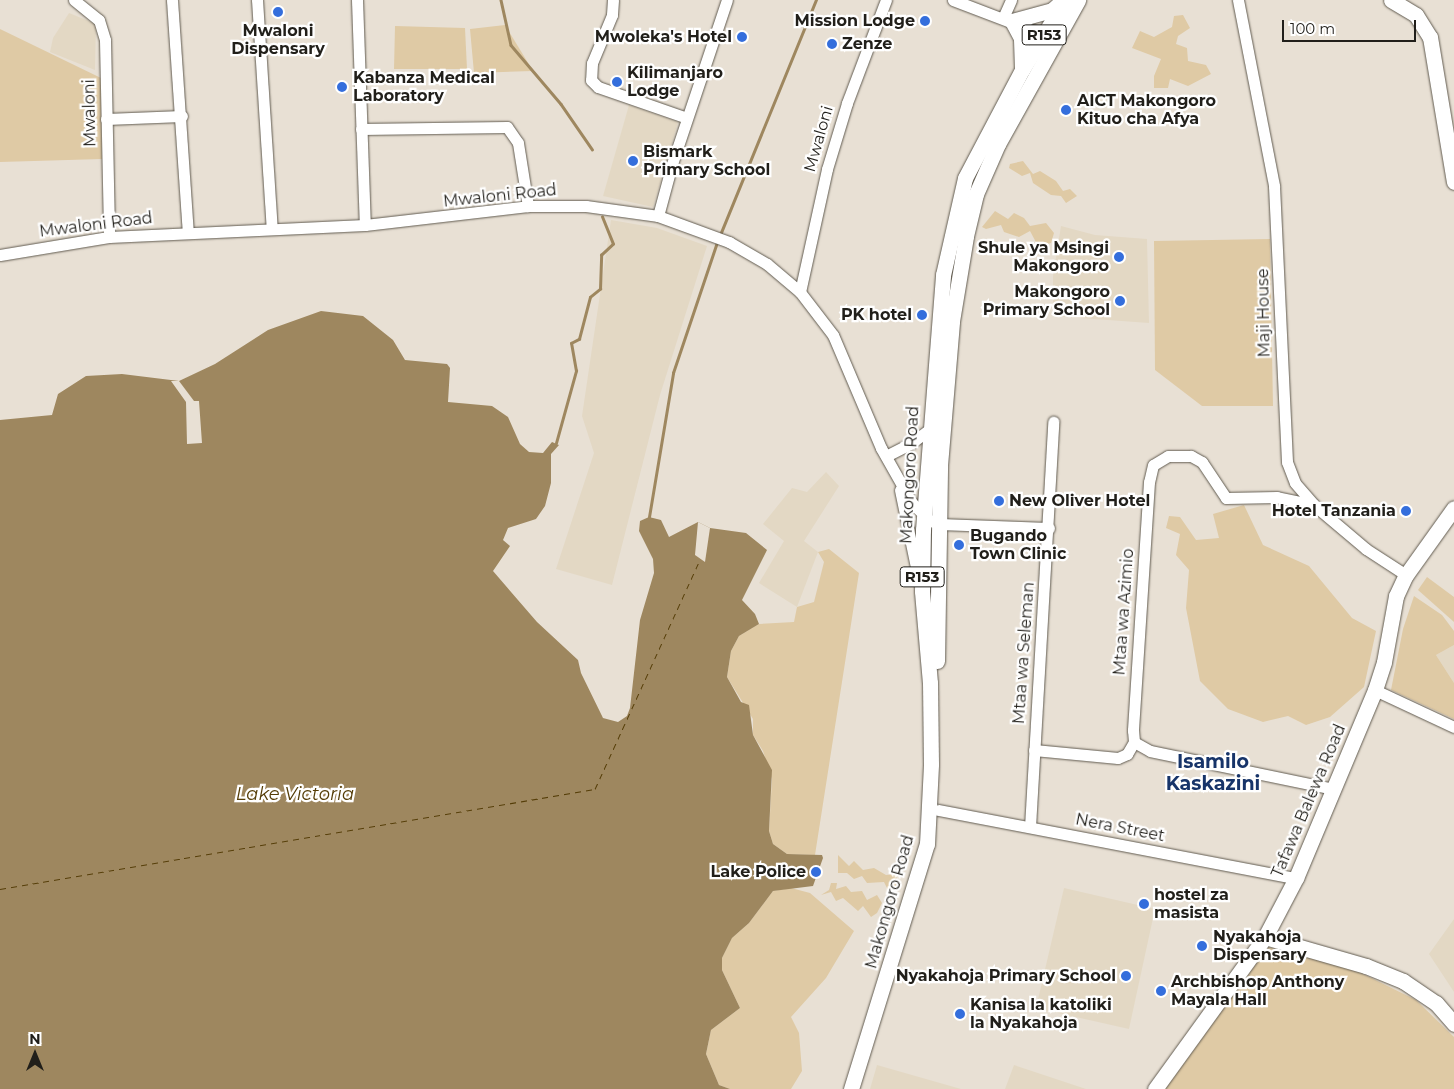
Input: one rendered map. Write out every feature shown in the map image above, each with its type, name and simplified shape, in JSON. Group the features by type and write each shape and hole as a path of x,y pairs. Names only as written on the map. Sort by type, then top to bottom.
{"main road":[{"path":"1022,70 1021,38 1007,20 1052,10 1064,0"},
{"name":"Makongoro Road","path":"851,1089 927,844 930,803 930,683 922,591 952,321 974,202 998,144 1051,37 1064,0"},
{"name":"Makongoro Road","path":"860,1089 928,869 938,810 930,428 943,276 965,178 1022,70 1051,37 1078,0"},
{"path":"1392,0 1416,15 1430,37 1454,182"},
{"name":"Tafawa Balewa Road","path":"1155,1089 1265,937 1296,878 1375,690 1384,662 1396,596 1406,575 1454,508"},
{"path":"1265,937 1366,966 1403,981 1436,1003 1454,1024"}],"street":[{"name":"Mwaloni","path":"74,0 99,20 105,40 109,238"},
{"path":"172,0 182,116 188,232"},
{"path":"257,0 272,229"},
{"path":"357,0 365,225"},
{"path":"614,0 612,15 592,63 591,80 598,87 687,118"},
{"path":"658,216 687,118 727,0"},
{"name":"Mwaloni","path":"800,292 830,159 847,103 886,0"},
{"path":"954,0 1051,37"},
{"path":"1007,20 1011,0"},
{"name":"Maji House","path":"1238,0 1274,186 1278,232 1283,442 1295,483 1314,505 1366,549 1406,575"},
{"path":"106,119 182,116"},
{"path":"361,129 507,127 518,143 528,206"},
{"name":"Mwaloni Road","path":"0,255 109,238 188,232 365,225 528,206 586,206 658,216 730,242 767,264 800,292 833,335 898,481 931,520"},
{"name":"Mtaa wa Seleman","path":"1030,827 1049,528 1053,422"},
{"path":"886,456 910,444 930,428"},
{"name":"Mtaa wa Azimio","path":"1134,742 1149,482 1154,465 1168,456 1191,456 1202,462 1226,498 1277,497 1314,505"},
{"path":"898,481 922,591"},
{"path":"931,520 1049,528"},
{"path":"1375,690 1454,727"},
{"path":"1034,750 1118,758 1127,754 1134,742 1150,751 1333,789"},
{"name":"Nera Street","path":"938,810 1296,878"}],"shaded area":[{"path":"69,13 96,24 95,70 50,52 53,38"},
{"path":"1183,15 1190,28 1178,36 1176,44 1187,48 1188,61 1206,65 1211,74 1188,86 1170,79 1168,88 1154,88 1154,76 1161,59 1132,48 1140,31 1154,37 1172,27 1174,16"},
{"path":"505,25 533,71 474,73 470,29"},
{"path":"395,26 465,28 467,69 394,69"},
{"path":"0,29 101,78 102,159 0,162"},
{"path":"629,105 678,122 653,207 603,196"},
{"path":"1023,161 1033,174 1040,171 1056,181 1063,191 1070,189 1077,196 1066,203 1061,196 1051,195 1033,183 1030,173 1022,176 1009,168 1010,164"},
{"path":"995,211 1008,219 1014,213 1024,218 1030,226 1046,223 1054,233 1051,243 1038,246 1030,231 1019,237 1004,232 1001,225 986,229 982,227"},
{"path":"611,220 657,228 707,246 660,395 612,585 556,569 594,453 582,416"},
{"path":"1061,226 1095,235 1147,239 1149,323 1053,316 1053,276"},
{"path":"1270,239 1273,406 1202,406 1155,370 1154,241"},
{"path":"826,472 839,486 804,541 818,552 797,607 759,583 784,541 763,524 792,488 807,492"},
{"path":"1244,505 1263,545 1309,566 1352,618 1376,631 1364,687 1330,717 1306,725 1288,716 1263,722 1228,709 1200,681 1186,608 1189,570 1176,555 1180,534 1166,528 1169,516 1180,517 1196,540 1219,538 1213,514"},
{"path":"829,549 859,573 815,855 787,854 773,844 769,831 772,779 763,751 753,735 753,719 727,677 731,651 739,636 759,624 794,622 797,607 814,602 824,562 818,552"},
{"path":"1427,577 1454,597 1454,622 1418,590"},
{"path":"1414,596 1442,615 1454,631 1454,645 1436,655 1454,683 1454,719 1391,690 1403,629"},
{"path":"1454,645 1454,683 1436,655"},
{"path":"838,855 849,866 854,861 863,870 874,868 886,875 895,874 898,881 895,889 888,890 884,882 867,883 862,876 854,879 847,873 838,873"},
{"path":"831,883 837,883 836,889 846,886 851,892 862,891 867,900 877,895 882,903 877,913 871,917 863,906 858,911 843,898 836,901 831,892 821,895 829,890"},
{"path":"791,888 810,893 854,931 826,978 791,1017 799,1033 802,1071 791,1089 730,1089 719,1085 706,1054 711,1030 740,1008 722,970 722,958 732,938 749,923 773,891"},
{"path":"1064,888 1155,909 1129,1029 1036,1008"},
{"path":"1454,919 1454,992 1429,954"},
{"path":"1268,947 1355,970 1416,1000 1454,1037 1454,1089 1165,1089"},
{"path":"877,1065 961,1089 870,1089"},
{"path":"1014,1065 1086,1089 1005,1089"}],"water":[{"name":"Lake Victoria","path":"321,311 363,316 393,340 405,360 447,364 450,368 448,402 492,406 508,417 520,444 529,452 543,453 552,442 559,445 551,454 551,483 545,506 536,519 508,528 503,540 510,546 493,571 537,622 578,660 581,673 603,718 618,722 627,716 630,708 640,620 654,573 653,559 639,531 640,521 649,517 661,520 669,537 698,522 710,528 746,533 767,550 742,600 755,614 759,624 739,636 731,651 727,677 741,702 749,705 753,735 772,770 769,831 773,844 787,854 822,855 823,858 813,886 773,891 749,923 732,938 722,958 722,970 740,1008 711,1030 706,1054 719,1085 730,1089 0,1089 0,420 52,415 58,394 86,376 122,374 179,381 215,364 268,330"}],"pier":[{"path":"171,381 179,381 194,401 199,401 202,443 187,444 186,402"},
{"path":"698,522 710,528 705,562 695,555"}],"waterway":[{"path":"501,0 511,45 561,104 592,149"},
{"path":"720,235 816,0"},
{"path":"556,443 576,371 571,343 579,339 590,297 600,289 601,255 613,244 602,217"},
{"path":"649,517 673,373 717,242"}],"ferry route":[{"path":"0,889 595,789 700,560"}],"place":[{"name":"Mwaloni Dispensary","path":"278,12"},
{"name":"Mission Lodge","path":"925,21"},
{"name":"Mwoleka's Hotel","path":"742,37"},
{"name":"Zenze","path":"832,44"},
{"name":"Kilimanjaro Lodge","path":"617,82"},
{"name":"Kabanza Medical Laboratory","path":"342,87"},
{"name":"AICT Makongoro Kituo cha Afya","path":"1066,110"},
{"name":"Bismark Primary School","path":"633,161"},
{"name":"Shule ya Msingi Makongoro","path":"1119,257"},
{"name":"Makongoro Primary School","path":"1120,301"},
{"name":"PK hotel","path":"922,315"},
{"name":"New Oliver Hotel","path":"999,501"},
{"name":"Hotel Tanzania","path":"1406,511"},
{"name":"Bugando Town Clinic","path":"959,545"},
{"name":"Lake Police","path":"816,872"},
{"name":"hostel za masista","path":"1144,904"},
{"name":"Nyakahoja Dispensary","path":"1202,946"},
{"name":"Nyakahoja Primary School","path":"1126,976"},
{"name":"Archbishop Anthony Mayala Hall","path":"1161,991"},
{"name":"Kanisa la katoliki la Nyakahoja","path":"960,1014"}],"district":[{"name":"Isamilo Kaskazini","path":"1213,773"}]}
